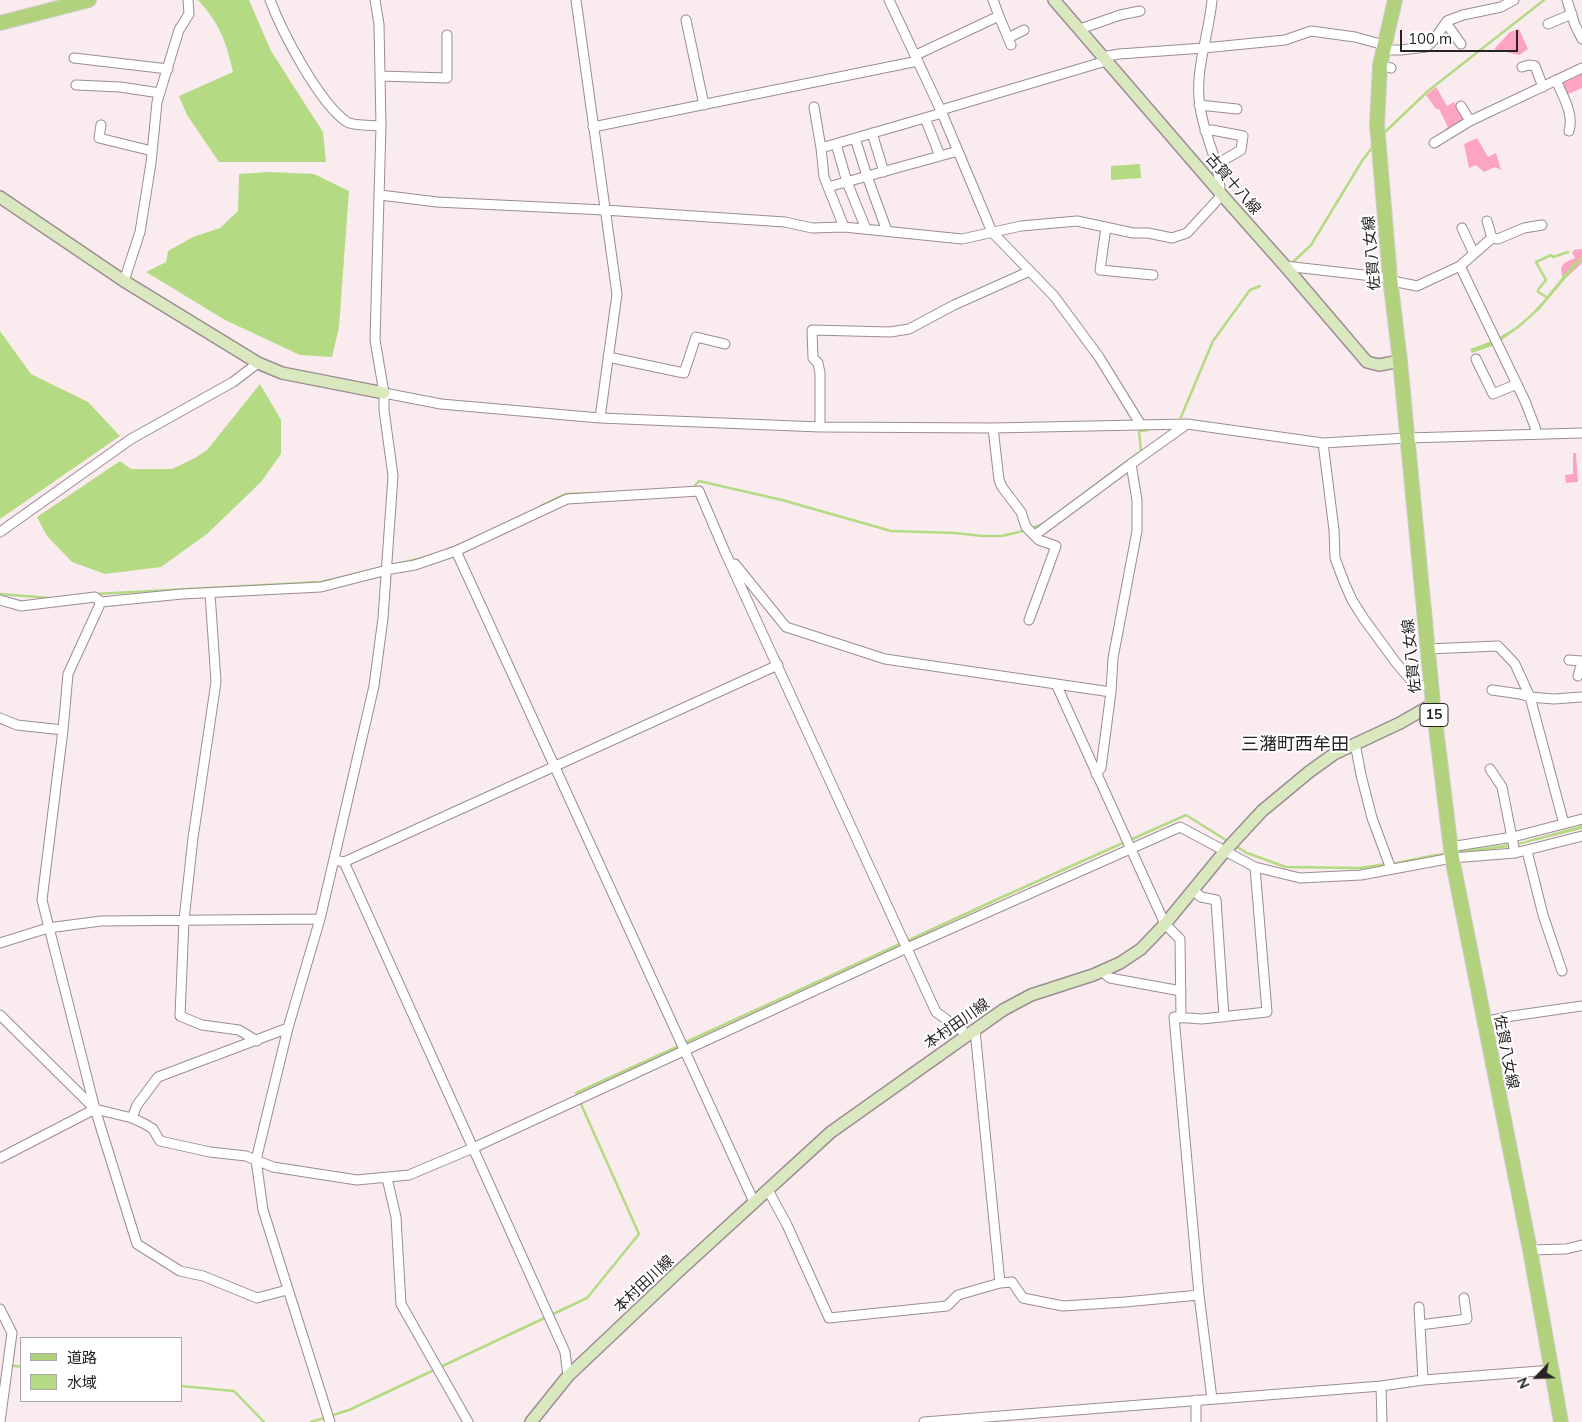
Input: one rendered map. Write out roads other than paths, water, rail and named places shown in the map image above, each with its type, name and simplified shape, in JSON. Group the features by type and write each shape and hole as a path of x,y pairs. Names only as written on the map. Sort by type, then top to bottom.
{"main road":[{"path":"0,22 89,0"},
{"name":"古賀十八線","path":"1054,0 1221,194 1286,266 1367,362 1379,365 1400,361"},
{"name":"佐賀八女線","path":"1394,0 1384,47 1386,66 1377,124 1390,278 1400,361 1433,704 1451,852 1530,1250 1561,1422"},
{"path":"0,197 124,281 258,362 282,373 384,393"},
{"name":"本村田川線","path":"531,1422 568,1376 831,1132 1003,1010 1031,995 1120,963 1141,949 1165,924 1225,851 1262,811 1334,754 1400,723 1433,704"}],"street":[{"path":"124,281 140,232 157,102 179,30 189,14 188,0"},
{"path":"270,0 277,18 308,74 328,103 349,123 381,126"},
{"path":"330,1422 263,1210 256,1160 288,1028 320,919 374,686 383,618 393,476 384,410 384,393 375,340 381,126 379,24 375,0"},
{"path":"576,0 617,294 600,418"},
{"path":"888,0 942,112 992,232 1054,296 1099,357 1141,425"},
{"path":"993,0 1010,41 1024,30"},
{"path":"380,194 437,202 604,210 785,222 812,228 844,227 962,239 1020,226 1059,221 1077,221 1133,234 1148,233 1172,238 1187,233 1221,194 1217,164 1205,131 1199,105 1198,83 1212,0"},
{"path":"822,148 925,118 1120,54 1285,40 1311,31 1355,37 1384,47 1400,50 1426,47 1446,23 1463,15 1501,7 1514,0"},
{"path":"1567,0 1575,26 1582,39"},
{"path":"1080,29 1120,15 1140,11"},
{"path":"1548,24 1572,14"},
{"path":"593,128 917,58 999,16"},
{"path":"686,20 704,104"},
{"path":"1446,23 1461,44"},
{"path":"380,76 447,78 447,35"},
{"path":"74,58 168,69"},
{"path":"1522,67 1529,64 1535,66 1543,87"},
{"path":"1434,143 1470,121 1582,68"},
{"path":"1556,80 1570,113 1569,131"},
{"path":"76,85 120,88 160,94"},
{"path":"1199,105 1237,109"},
{"path":"1460,106 1470,121"},
{"path":"814,107 822,148 824,177 844,227"},
{"path":"925,118 940,156"},
{"path":"101,125 99,138 152,151"},
{"path":"1205,131 1212,130 1242,136 1241,150 1217,164"},
{"path":"872,133 884,172"},
{"path":"855,138 866,176 887,231"},
{"path":"836,144 847,182 866,229"},
{"path":"828,187 958,151"},
{"path":"1487,221 1492,238"},
{"path":"1492,238 1498,239 1524,228 1542,225"},
{"path":"1106,227 1100,270 1152,275"},
{"path":"1462,228 1474,254"},
{"path":"1286,266 1390,278 1397,282 1417,286 1460,266 1492,238"},
{"path":"1460,266 1517,384 1536,427 1536,434"},
{"path":"820,427 820,373 818,364 813,358 812,330 890,332 909,328 954,305 1030,271"},
{"path":"608,357 684,372 696,337 725,344"},
{"path":"1476,359 1493,394 1517,384"},
{"path":"0,532 131,439 233,382 258,362"},
{"path":"384,393 441,404 600,418 820,427 993,428 1187,424 1323,443 1407,438 1582,433"},
{"path":"1035,535 1187,424"},
{"path":"993,428 999,480 1002,487 1021,512 1026,527 1039,540 1056,546 1029,620"},
{"path":"1323,443 1334,530 1335,558 1352,600 1397,664 1415,685 1432,686"},
{"path":"1096,774 1101,768 1111,692 1113,658 1137,531 1137,500 1131,464"},
{"path":"0,600 21,606 95,598 101,602 210,593 320,587 415,565 456,551 567,499 699,491 725,552 936,1012 972,1033 1000,1283"},
{"path":"456,551 754,1202"},
{"path":"725,552 786,627 886,659 1111,692"},
{"path":"210,593 216,682 193,838 184,920 180,1016 202,1025 240,1030 257,1040"},
{"path":"101,602 68,674 42,900 95,1109 137,1244 180,1271 203,1276 257,1298 287,1290"},
{"path":"1427,649 1498,646 1515,664 1530,698 1564,824"},
{"path":"1569,660 1582,662 1578,676"},
{"path":"334,859 344,862 778,665"},
{"path":"1056,684 1165,924 1180,939 1181,1018"},
{"path":"1492,690 1520,694 1530,698 1581,697"},
{"path":"0,718 17,725 63,730"},
{"path":"1355,743 1372,818 1391,869"},
{"path":"1490,769 1502,787 1515,853"},
{"path":"0,1015 95,1109 132,1118 145,1124 153,1130 160,1142 210,1152 246,1156 273,1167 357,1180 387,1178 409,1175 472,1148 683,1049 1180,827 1255,868 1300,878 1361,875 1391,869 1582,819"},
{"path":"1451,852 1515,853 1582,836"},
{"path":"1527,851 1543,915 1562,971"},
{"path":"344,862 565,1352 568,1376"},
{"path":"1212,1399 1199,1294 1174,1018 1202,1019 1267,1012 1255,868"},
{"path":"1192,890 1201,897 1216,900 1224,1017"},
{"path":"0,943 48,928 101,921 320,919"},
{"path":"1101,971 1110,978 1181,991"},
{"path":"1484,1022 1582,1006"},
{"path":"132,1118 137,1105 158,1078 288,1028"},
{"path":"0,1158 95,1109"},
{"path":"387,1178 396,1216 401,1304 468,1422"},
{"path":"768,1190 787,1225 829,1318 947,1306 958,1295 1000,1283 1012,1282 1023,1298 1063,1306 1199,1294"},
{"path":"1530,1250 1566,1249 1582,1245"},
{"path":"1420,1326 1467,1319 1464,1298"},
{"path":"1419,1307 1423,1380"},
{"path":"0,1309 12,1333 0,1422"},
{"path":"924,1422 968,1421 1552,1370"},
{"path":"1381,1386 1382,1422"},
{"path":"1196,1400 1196,1422"}],"water":[{"path":"198,0 249,0 271,51 323,132 326,162 219,162 187,115 179,96 233,72 221,33 212,17"},
{"path":"1140,164 1141,178 1111,180 1111,166"},
{"path":"269,172 314,174 349,191 339,327 332,357 300,355 225,320 146,272 166,262 168,251 193,237 220,228 238,211 239,174"},
{"path":"1582,256 1582,259 1540,309 1520,327 1495,345 1472,353 1470,349 1506,334 1525,320"},
{"path":"0,331 31,374 88,402 120,436 0,519"},
{"path":"260,384 281,420 281,454 261,482 207,534 161,567 105,574 72,562 47,536 37,517 120,461 131,469 172,469 207,450"},
{"path":"1582,824 1582,829 1510,847 1395,864 1395,862 1434,854 1518,843"}],"waterway":[{"path":"1384,133 1428,91 1544,0"},
{"path":"1291,264 1311,245 1362,161 1374,145"},
{"path":"1548,298 1538,292 1546,280 1536,262 1551,255 1553,257 1568,252"},
{"path":"1181,417 1213,341 1250,290 1260,286"},
{"path":"1087,491 1141,451 1139,431 1148,430"},
{"path":"693,488 699,481 782,500 891,531 1002,536 1027,530"},
{"path":"541,506 566,494 595,493"},
{"path":"1032,528 1043,524"},
{"path":"446,550 466,542"},
{"path":"95,594 321,582 426,557"},
{"path":"0,594 50,598"},
{"path":"1130,840 1186,815 1229,842"},
{"path":"907,941 1125,842"},
{"path":"1234,845 1247,853 1286,867 1360,868 1386,864"},
{"path":"684,1043 902,943"},
{"path":"311,1422 349,1410 587,1298 639,1234 576,1093 679,1046"},
{"path":"10,1365 20,1367"},
{"path":"182,1386 234,1391 264,1422"}],"district":[{"name":"三潴町西牟田","path":"1295,745"}]}
